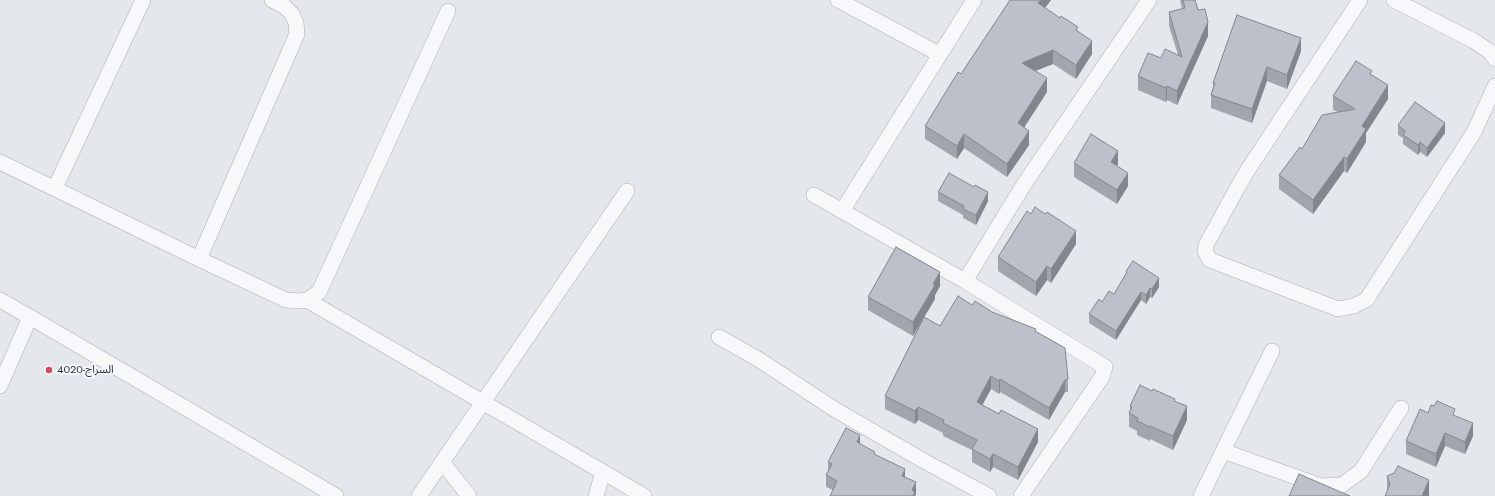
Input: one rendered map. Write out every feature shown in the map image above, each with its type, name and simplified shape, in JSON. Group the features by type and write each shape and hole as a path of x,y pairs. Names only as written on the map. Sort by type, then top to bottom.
{"street":[{"path":"55,188 143,0"},
{"path":"199,259 297,34 296,23 292,14 284,6 272,0"},
{"path":"838,0 939,54"},
{"path":"842,211 974,0"},
{"path":"965,281 1023,186 1149,0"},
{"path":"1360,0 1237,188 1206,245 1205,251 1210,260 1338,309 1354,306 1367,299 1474,132 1495,86"},
{"path":"1394,0 1474,41 1489,51 1495,59"},
{"path":"0,162 286,300 307,300 319,292 448,11"},
{"path":"419,496 627,191"},
{"path":"814,195 965,281 1105,367 1102,377 1021,496"},
{"path":"0,300 336,496"},
{"path":"307,300 644,496"},
{"path":"0,386 30,317"},
{"path":"719,338 758,359 834,409 924,461 989,496"},
{"path":"1201,496 1272,351"},
{"path":"1223,451 1321,486 1342,485 1361,470 1401,408"},
{"path":"442,462 469,496"},
{"path":"596,496 603,472"}],"building":[{"path":"1010,0 1041,0 1038,3 1060,18 1061,16 1078,27 1076,30 1092,41 1076,65 1053,50 1022,63 1047,78 1018,123 1029,131 1007,164 964,134 957,146 925,126 958,72 961,74"},
{"path":"1183,0 1195,0 1198,10 1205,9 1208,22 1177,91 1138,76 1148,53 1161,58 1165,49 1182,57 1169,12 1185,8"},
{"path":"1237,15 1301,38 1287,75 1267,67 1252,109 1211,95 1215,83 1213,83"},
{"path":"1356,61 1372,71 1370,74 1388,85 1362,126 1366,129 1347,159 1344,157 1313,200 1279,175 1300,147 1302,149 1322,115 1355,109 1333,96"},
{"path":"1415,102 1445,123 1427,148 1420,142 1418,145 1403,135 1405,131 1398,125"},
{"path":"1091,134 1118,151 1111,162 1128,173 1117,190 1074,163"},
{"path":"949,173 974,187 975,185 988,192 976,215 963,209 964,206 938,192"},
{"path":"1035,207 1045,214 1047,212 1076,231 1051,269 1047,266 1036,282 998,257 1027,211 1031,214"},
{"path":"896,247 940,272 933,284 935,285 913,322 868,297"},
{"path":"1133,261 1159,278 1146,295 1141,292 1116,331 1089,314 1099,299 1102,302 1109,291 1114,294"},
{"path":"958,296 972,305 975,301 992,312 1036,329 1035,331 1065,348 1068,379 1065,380 1049,408 1000,379 999,381 991,376 977,402 999,414 1001,410 1038,429 1018,467 993,454 990,459 972,449 977,440 943,423 944,420 918,407 915,411 885,396 924,317 940,326"},
{"path":"1140,385 1152,391 1153,389 1175,399 1174,401 1187,406 1173,436 1137,421 1138,418 1129,413 1132,407 1130,406"},
{"path":"1437,401 1455,409 1453,415 1473,423 1465,442 1445,433 1436,454 1406,441 1420,409 1428,413 1431,405 1434,406"},
{"path":"846,428 860,435 857,442 875,452 874,454 905,469 902,476 916,482 912,490 915,492 913,496 830,496 837,481 826,475 832,464 828,462"},
{"path":"1398,466 1429,480 1422,496 1385,496 1390,484 1387,476 1394,473"},
{"path":"1299,474 1350,496 1289,496"}],"place":[{"name":"السراج-4020","path":"49,370"}]}
